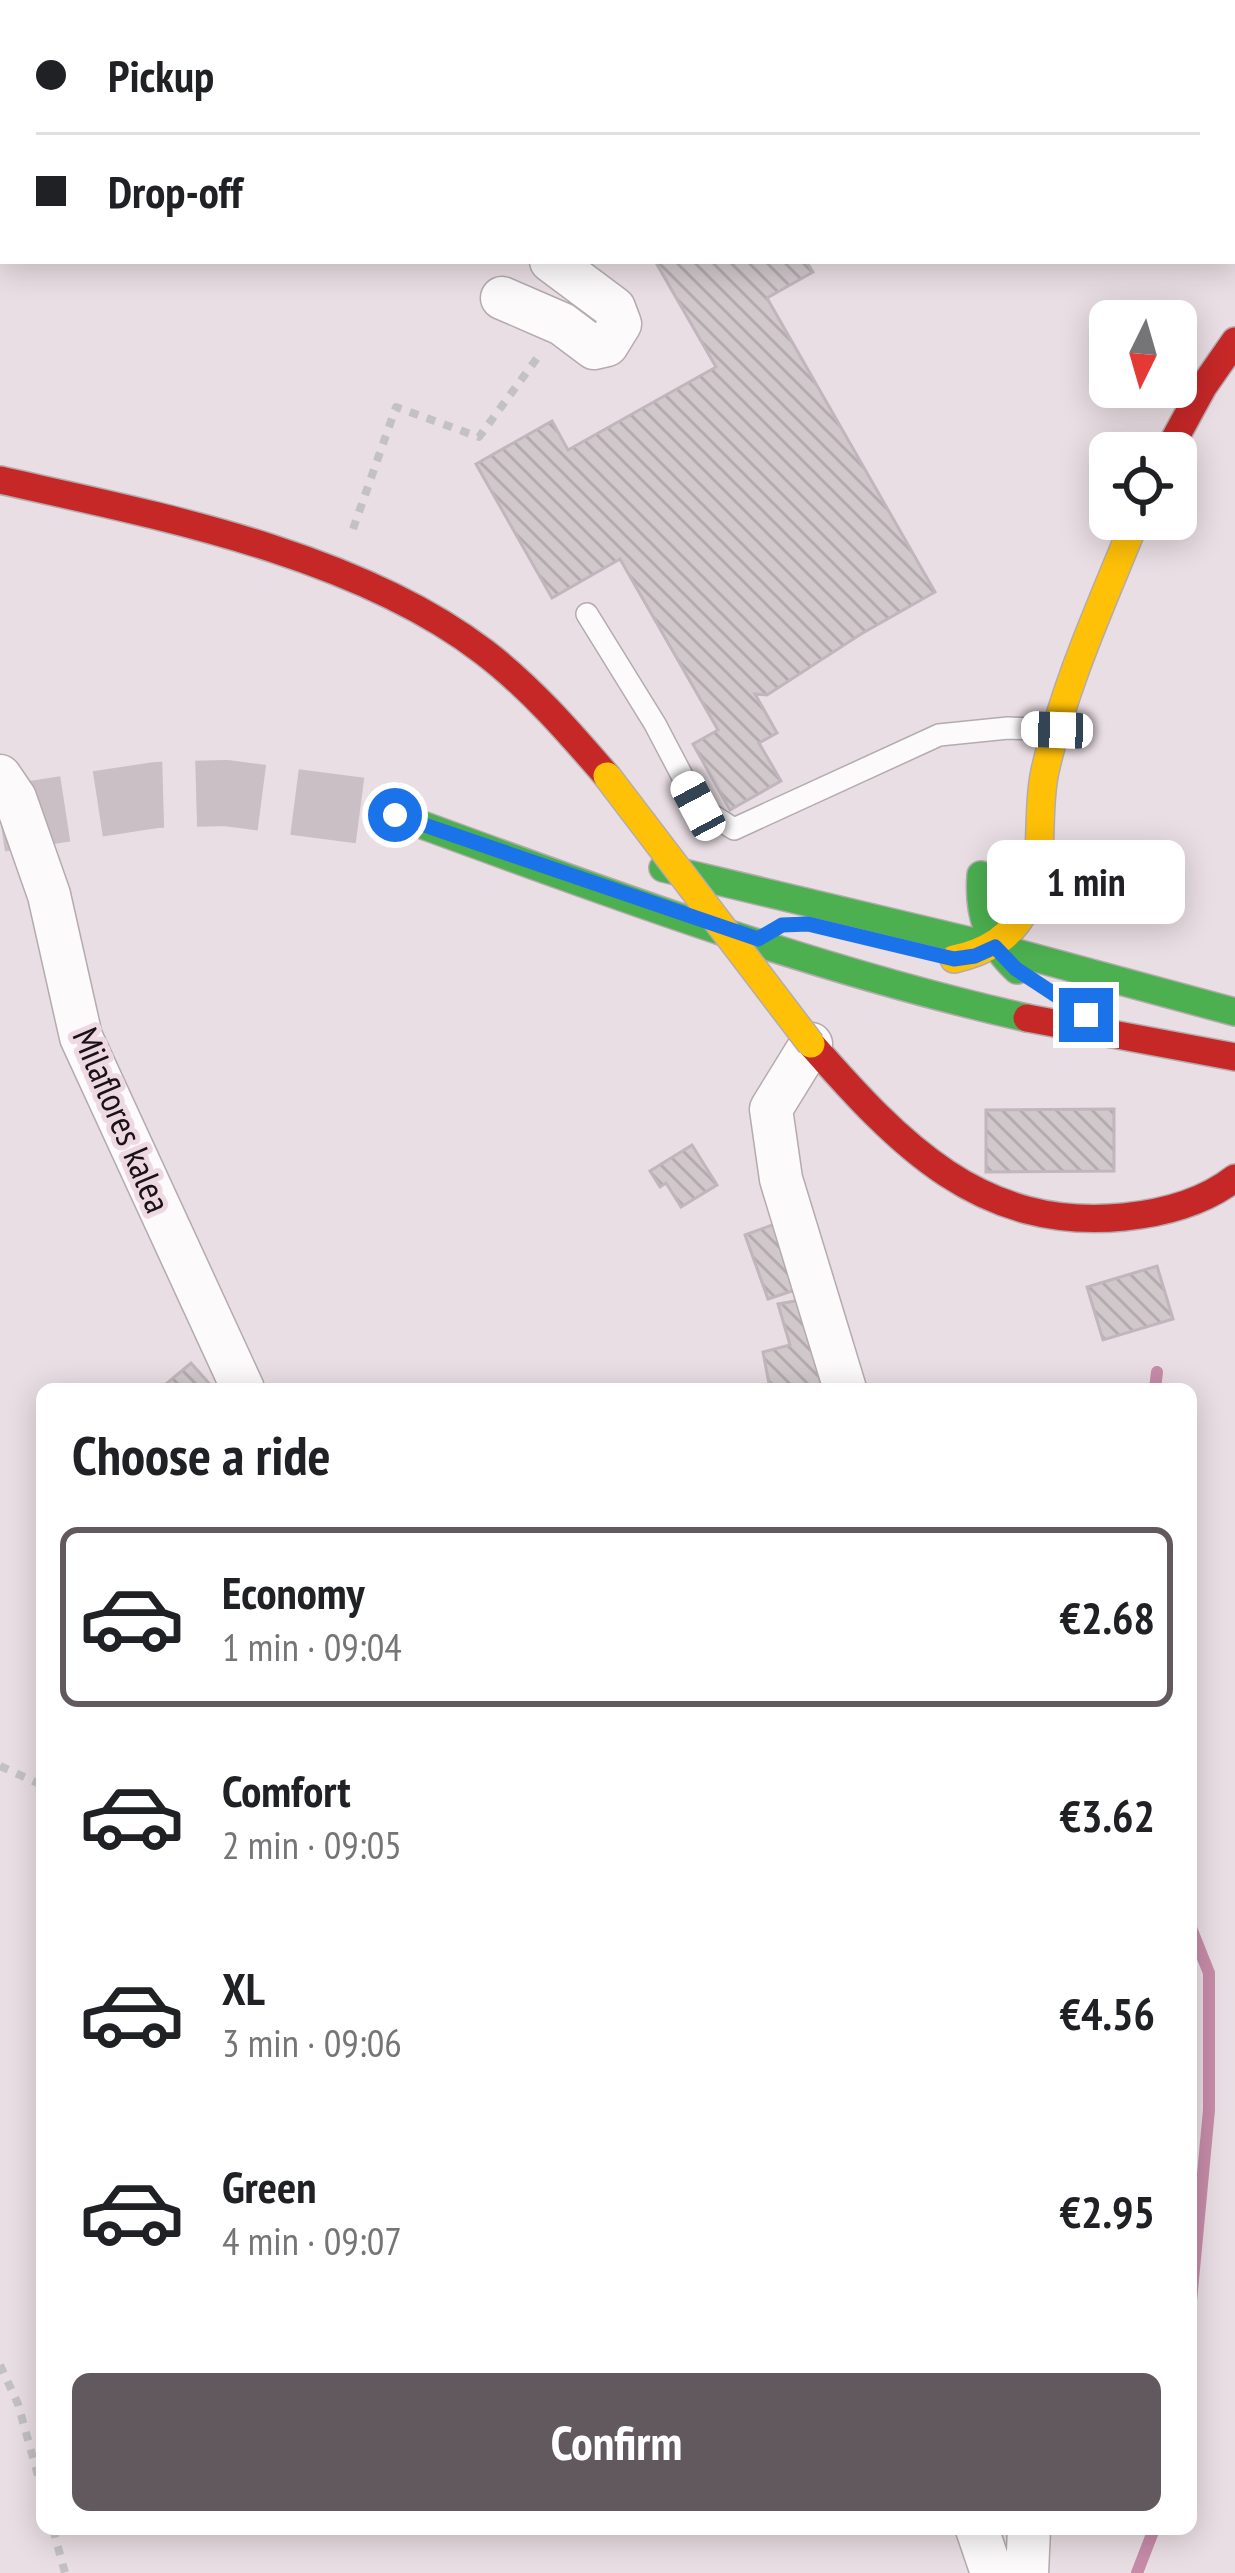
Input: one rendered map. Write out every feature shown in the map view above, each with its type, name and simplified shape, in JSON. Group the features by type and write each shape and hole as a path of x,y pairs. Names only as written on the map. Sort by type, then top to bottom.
{"main road":[{"path":"1178,432 1235,341"},
{"path":"0,480 207,527 338,574 426,614 484,652 562,723 608,776 811,1044 870,1112 921,1160 968,1192 1012,1210 1060,1220 1117,1220 1162,1212 1219,1192 1235,1178"},
{"path":"758,939 782,925 808,924 954,959 995,947 1020,923 1035,888 1045,773 1127,540"},
{"path":"903,925 962,889 1004,841 1045,773"},
{"path":"567,847 395,815 965,1004 1235,1057"},
{"path":"629,861 995,947 1235,1012"},
{"path":"1035,888 1055,930 1105,975"},
{"path":"962,889 978,894 984,929 1016,969 1122,1038"}],"street":[{"path":"502,298 562,324 594,348 607,345 620,324 614,308 554,264"},
{"name":"Milaflores kalea","path":"0,776 15,798 49,896 81,1036 240,1383"},
{"path":"811,1044 771,1109 781,1179 843,1383"},
{"path":"979,2535 992,2573"},
{"path":"1027,2573 1029,2535"}],"lane":[{"path":"587,614 655,724 698,806 734,830 938,735 1008,728 1057,730"}],"path":[{"path":"338,574 396,407 479,437 562,324"},
{"path":"0,1766 36,1782"},
{"path":"0,2365 18,2404 36,2468"},
{"path":"55,2535 65,2573"}],"building":[{"path":"657,264 808,264 813,272 767,298 935,592 767,695 755,694 777,733 759,743 781,781 730,810 693,744 718,730 620,559 552,598 476,464 552,421 568,450 716,367"},
{"path":"1114,1109 1114,1171 986,1172 986,1110"},
{"path":"692,1145 717,1185 681,1207 666,1183 660,1187 650,1171"},
{"path":"783,1221 801,1288 768,1299 745,1235"},
{"path":"1157,1266 1173,1319 1103,1340 1087,1287"},
{"path":"801,1300 821,1383 769,1383 763,1352 790,1345 778,1304"},
{"path":"191,1363 209,1383 167,1383"}],"waterway":[{"path":"1156,1383 1157,1372"},
{"path":"1197,1943 1209,1973 1209,2110 1197,2237"},
{"path":"1137,2573 1152,2535"}],"tunnel":[{"path":"0,819 156,795 226,793 395,815"}],"traffic: fast":[{"path":"395,815 787,952 1027,1018"},
{"path":"663,868 995,947 1235,1012"},
{"path":"981,875 987,927 1017,970"}],"traffic: slow":[{"path":"954,959 996,942 1026,908 1039,858 1042,788 1053,739 1127,540"},
{"path":"607,776 811,1044"}],"traffic: jam":[{"path":"1178,432 1235,341"},
{"path":"0,480 252,542 376,588 484,652 548,711 607,776"},
{"path":"1027,1018 1235,1057"},
{"path":"811,1044 877,1115 946,1173 985,1195 1027,1210 1073,1218 1139,1215 1196,1200 1235,1178"}],"route":[{"path":"395,815 758,939 782,925 808,924 954,959 995,947 1016,969 1086,1015"}]}
